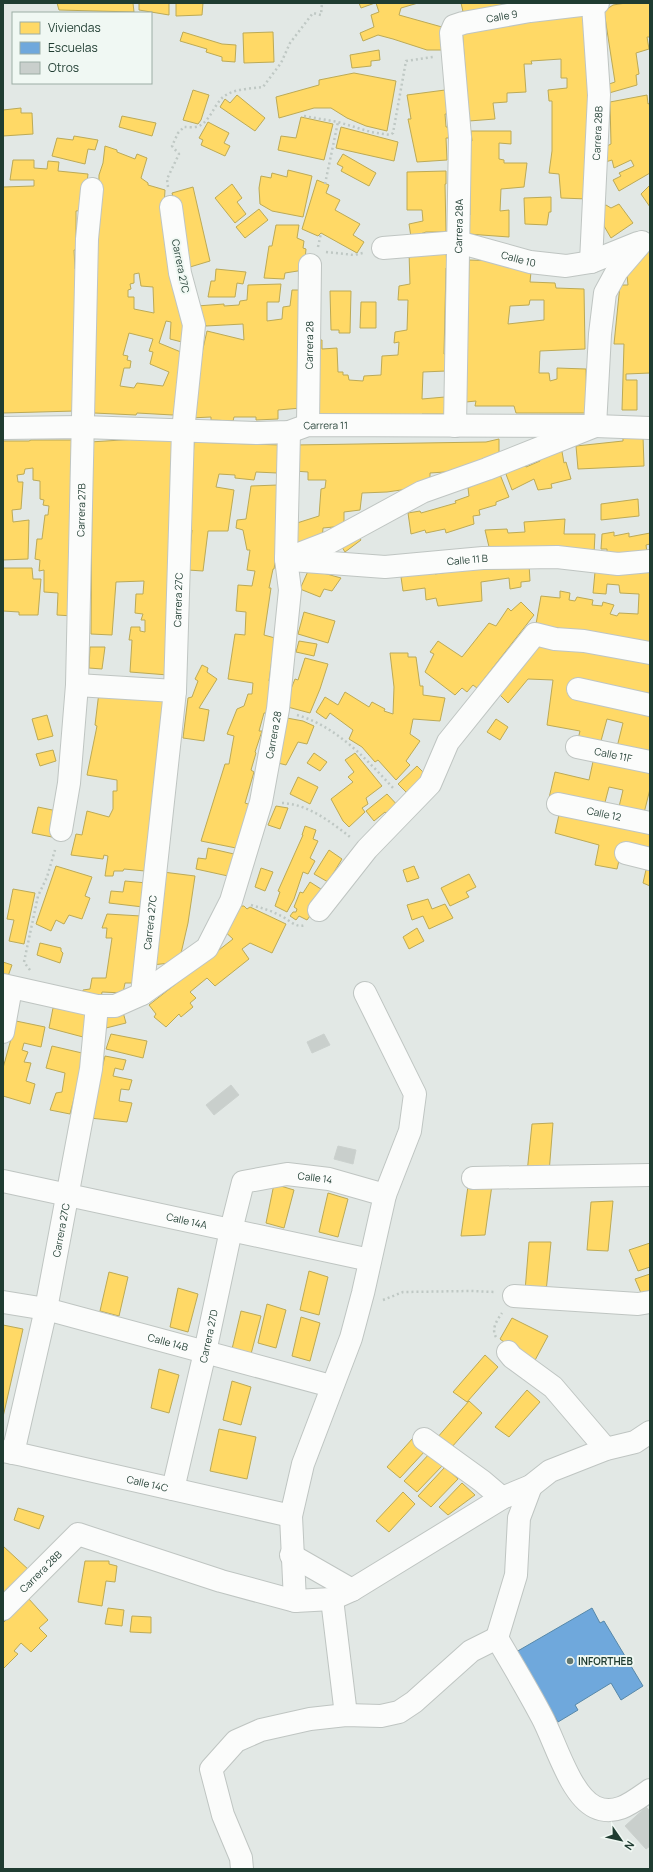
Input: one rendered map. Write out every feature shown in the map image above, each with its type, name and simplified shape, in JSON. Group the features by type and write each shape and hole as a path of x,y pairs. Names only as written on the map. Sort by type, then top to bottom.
{"street":[{"name":"Calle 9","path":"454,26 463,23 530,11 595,4"},
{"name":"Carrera 28B","path":"591,262 599,95 595,4"},
{"name":"Carrera 28A","path":"454,26 451,33 460,137 455,426"},
{"name":"Carrera 27B","path":"62,830 69,783 76,684 87,239 92,189"},
{"name":"Carrera 27C","path":"142,994 175,691 183,431 194,325 180,273 171,207"},
{"name":"Calle 10","path":"383,248 458,242 530,262 566,266 591,262 646,239"},
{"path":"286,560 330,542 422,492 487,469 595,426 600,334 605,293 617,271 646,239"},
{"name":"Carrera 28","path":"7,987 97,1006 115,1006 142,994 207,948 231,901 261,802 276,723 290,590 286,560 298,429 317,256"},
{"name":"Carrera 11","path":"3,428 83,427 257,433 298,429 455,426 595,426 650,428"},
{"name":"Calle 11 B","path":"286,560 384,567 482,558 557,557 618,564 650,562"},
{"path":"319,910 367,849 430,784 448,742 535,634 555,639 584,641 650,653"},
{"path":"76,684 175,691"},
{"path":"578,689 650,705"},
{"name":"Calle 11F","path":"577,747 650,762"},
{"name":"Calle 12","path":"558,804 649,818"},
{"path":"626,854 650,859"},
{"path":"3,1032 7,987"},
{"path":"365,993 415,1094 410,1131 385,1195 360,1307 351,1338 331,1386 303,1464 291,1516 295,1601 332,1599 352,1590 502,1498 531,1486 550,1471 606,1449 635,1442 650,1432"},
{"name":"Carrera 27C","path":"8,1452 46,1309 91,1069 97,1006"},
{"name":"Calle 14","path":"243,1182 288,1174 329,1179 385,1195"},
{"path":"473,1178 650,1175"},
{"name":"Calle 14A","path":"3,1181 370,1260"},
{"name":"Carrera 27D","path":"173,1489 243,1182"},
{"path":"514,1296 638,1304 650,1302"},
{"name":"Calle 14B","path":"3,1302 46,1309 331,1386"},
{"path":"508,1352 512,1357 553,1387 606,1449"},
{"path":"424,1439 482,1481 502,1498"},
{"name":"Calle 14C","path":"8,1452 291,1516"},
{"path":"242,1869 241,1858 223,1814 211,1769 236,1741 261,1730 310,1719 346,1715 381,1716 399,1712 414,1702 471,1651 497,1638 516,1575 519,1518 531,1486"},
{"name":"Carrera 28B","path":"3,1610 78,1534 221,1581 295,1601"},
{"path":"292,1555 352,1590"},
{"path":"332,1599 346,1715"},
{"path":"497,1638 543,1718 562,1764 584,1799 596,1807 609,1810 624,1808 650,1790"}],"path":[{"path":"171,207 167,179 179,154 172,146 178,133 184,127 199,127 206,120 216,104 225,96 239,90 263,87 281,63 290,43 313,13 321,16 322,3"},
{"path":"304,116 338,122 371,132 390,135 393,133 406,61 454,55"},
{"path":"325,184 338,122"},
{"path":"321,233 317,256 354,255 383,248"},
{"path":"276,723 283,711 314,720 359,751 408,805"},
{"path":"261,802 294,804 322,817 367,849"},
{"path":"53,997 24,962 38,896 47,877 62,830"},
{"path":"231,901 253,905 280,915 294,924 302,926 308,923 319,910"},
{"path":"360,1307 385,1300 403,1292 471,1291 502,1293 514,1296 499,1317 494,1328 494,1334 508,1352"}],"building: Viviendas":[{"path":"57,3 133,3 134,12 59,10"},
{"path":"139,3 169,3 169,15 139,10"},
{"path":"176,3 203,3 202,15 176,16"},
{"path":"359,3 375,3 361,8"},
{"path":"376,3 418,3 401,8 399,15 442,27 442,50 427,50 378,35 363,41 360,33 374,27 371,15 379,12"},
{"path":"461,3 528,3 464,16"},
{"path":"626,3 650,3 650,37 647,37 649,49 636,53 639,74 636,75 637,85 609,93 609,84 615,82 604,11 613,5"},
{"path":"586,15 589,122 588,199 561,198 559,174 549,173 552,151 552,101 549,101 548,90 567,88 567,78 561,78 561,59 531,61 532,64 524,64 526,92 507,93 507,102 493,103 495,119 469,121 462,28"},
{"path":"183,32 222,44 236,45 235,62 222,61 222,57 206,52 207,49 180,41"},
{"path":"273,32 274,62 244,63 243,33"},
{"path":"379,50 380,60 371,61 371,66 352,68 350,55"},
{"path":"354,73 396,81 387,131 366,126 347,118 331,108 314,108 279,118 276,97 319,85 319,80"},
{"path":"193,90 209,95 201,120 198,124 183,120"},
{"path":"445,90 447,114 445,114 446,127 452,127 452,138 446,138 447,160 417,162 408,119 411,119 407,95"},
{"path":"237,95 265,118 255,131 220,107 225,99 230,103"},
{"path":"647,95 648,104 650,103 650,173 619,191 613,180 621,176 619,173 634,166 631,160 614,168 612,160 602,163 603,148 611,144 610,102"},
{"path":"21,108 21,113 32,113 33,134 3,136 3,110"},
{"path":"122,116 156,123 152,136 119,127"},
{"path":"301,117 333,124 324,160 278,150 281,136 296,138"},
{"path":"208,122 229,133 224,143 230,146 225,156 201,145 203,140 199,138"},
{"path":"341,127 398,142 394,161 336,148"},
{"path":"471,131 511,131 511,144 499,143 499,159 504,160 504,163 527,163 524,187 501,189 500,211 509,210 509,237 468,234 468,216 470,215"},
{"path":"74,136 98,140 95,150 88,149 85,164 52,156 57,138 73,140"},
{"path":"105,146 135,159 137,154 147,158 141,178 148,183 148,185 165,190 164,207 194,345 170,339 171,322 166,321 159,343 193,357 173,415 94,413 99,175 103,163","holes":["139,273 141,286 153,287 154,313 134,309 134,297 128,297 128,290 131,289 130,284 134,283 134,274","129,333 153,339 149,351 153,352 150,364 169,372 163,386 137,383 134,388 120,386 124,368 130,368 131,361 127,360 128,356 123,355"]},
{"path":"343,154 376,173 369,186 341,171 343,167 337,164"},
{"path":"13,160 34,160 34,168 47,169 48,161 59,162 58,171 88,174 84,210 76,211 76,250 74,250 75,269 81,269 75,411 3,413 3,187 34,186 34,180 10,180"},
{"path":"288,170 312,176 303,217 272,211 260,204 259,188 261,176 271,178 272,173 287,177"},
{"path":"446,171 446,232 426,232 411,237 409,224 423,221 422,210 407,210 407,172"},
{"path":"317,180 329,185 326,193 340,200 335,210 360,224 353,235 364,242 357,253 321,233 318,236 302,229"},
{"path":"232,184 242,198 237,202 246,214 235,223 215,198"},
{"path":"650,185 650,207 641,194"},
{"path":"193,187 210,261 190,267 172,193"},
{"path":"551,197 551,212 549,212 547,225 525,224 524,198"},
{"path":"619,204 633,223 611,238 604,226 603,206 606,205 611,208"},
{"path":"259,209 268,220 245,238 236,227"},
{"path":"276,225 299,225 297,238 304,241 303,248 306,249 304,270 285,273 284,279 264,278 269,246 272,246"},
{"path":"650,241 650,373 626,374 626,380 637,380 637,410 622,410 624,344 614,344 620,285 628,285 627,275"},
{"path":"446,249 447,268 444,354 447,354 446,371 423,372 422,399 445,397 445,414 422,414 422,420 311,418 311,340 322,340 322,349 337,348 338,372 343,372 343,375 348,375 349,380 363,381 364,376 381,375 382,356 398,355 399,342 394,343 395,332 407,330 408,300 398,300 399,286 410,284 409,252"},
{"path":"469,260 498,261 531,272 530,282 555,283 556,288 584,289 585,349 540,351 539,373 549,373 550,381 557,379 557,368 586,369 587,413 516,413 514,406 475,406 476,401 466,402","holes":["530,300 544,300 544,320 508,324 510,306 529,305"]},
{"path":"216,269 246,272 243,284 237,283 235,297 208,297 211,281 215,281"},
{"path":"281,284 279,302 267,302 267,321 282,319 283,307 290,306 292,290 303,290 301,408 278,410 278,419 256,420 256,417 234,417 233,421 211,420 211,417 190,418 196,379 207,331 244,340 243,324 206,326 197,306 224,304 224,306 239,305 240,301 247,300 248,285"},
{"path":"330,291 351,291 350,333 339,333 339,330 331,330"},
{"path":"361,302 376,302 376,328 360,328"},
{"path":"643,436 644,466 578,469 576,446 623,441 623,437"},
{"path":"153,438 153,440 173,441 168,675 130,672 132,640 129,640 131,627 140,627 140,631 145,632 145,620 141,620 143,614 135,613 136,594 143,594 144,581 116,582 112,635 91,634 92,486 90,442"},
{"path":"499,439 499,457 459,471 430,473 430,483 422,487 387,492 362,493 360,510 344,512 344,526 323,528 322,541 296,547 297,523 319,516 321,489 325,488 326,480 308,480 308,472 294,471 295,445 486,442"},
{"path":"74,440 73,616 57,615 58,593 44,592 44,570 39,571 40,560 35,559 37,539 42,539 45,515 48,515 49,506 43,505 44,500 40,499 40,481 33,480 33,468 25,469 24,474 17,475 18,482 23,482 21,509 12,510 13,522 29,520 28,559 3,560 3,441"},
{"path":"194,442 280,445 277,473 256,472 254,480 235,478 235,475 219,474 216,487 234,490 228,531 208,531 203,571 188,570 192,530 189,529"},
{"path":"561,446 564,463 566,462 571,479 551,484 552,488 538,490 534,479 512,490 504,469 523,462 526,467 540,461 537,454"},
{"path":"499,472 509,497 496,502 496,505 479,510 480,515 473,516 474,524 446,533 445,529 426,533 425,530 411,534 408,513 420,511 421,513 456,503 455,501 469,496 468,488"},
{"path":"278,485 277,550 269,588 271,588 264,635 275,638 269,681 272,682 267,713 264,713 259,731 262,731 251,770 254,772 245,803 251,805 236,848 201,841 225,764 229,764 234,736 227,734 237,709 244,706 248,694 252,694 253,683 228,679 235,634 245,635 246,612 236,611 238,585 252,586 255,571 247,570 250,550 247,550 243,530 236,528 237,520 246,519 251,486"},
{"path":"638,499 639,516 601,520 601,504"},
{"path":"565,519 564,534 595,534 594,554 490,551 485,530 507,529 508,533 525,532 524,522"},
{"path":"614,532 614,536 629,533 629,537 650,533 650,544 646,545 647,553 607,557 607,549 601,549 602,534"},
{"path":"356,533 361,540 345,552 340,544"},
{"path":"529,564 530,581 521,582 521,587 510,589 509,578 481,582 482,601 438,606 436,598 426,600 425,588 403,591 401,577 434,571 435,574"},
{"path":"3,568 32,568 33,579 41,579 38,615 19,615 19,612 3,611"},
{"path":"650,568 650,644 536,624 541,596 560,598 560,591 570,593 569,600 575,601 577,597 593,600 592,605 602,606 603,602 614,605 610,614 617,616 619,613 638,614 639,594 620,593 619,585 607,584 606,594 593,593 595,572"},
{"path":"309,569 341,578 332,591 324,589 320,597 300,589"},
{"path":"521,602 534,615 477,688 473,685 467,692 462,688 455,695 425,672 434,654 430,652 438,641 462,657 489,623 496,626 508,608 511,611"},
{"path":"304,612 335,621 328,643 298,634"},
{"path":"299,641 317,644 314,656 296,652"},
{"path":"536,645 565,647 650,663 650,760 616,751 623,723 607,719 599,748 577,743 580,731 547,725 553,680 528,679 508,703 498,693"},
{"path":"90,647 105,647 102,669 89,668"},
{"path":"390,653 408,653 408,657 416,657 420,686 423,686 423,695 445,698 440,721 413,719 410,734 420,741 406,761 410,765 396,780 378,760 375,762 362,747 349,739 353,730 330,713 326,719 316,712 325,697 338,705 345,692 369,707 372,702 385,709 384,711 393,714 394,687"},
{"path":"305,658 328,664 310,713 284,706 295,679 298,680"},
{"path":"202,665 208,668 207,672 217,679 199,708 209,710 204,741 183,738 188,698 192,697 198,681 195,679"},
{"path":"99,692 167,697 145,871 124,869 123,871 114,871 113,876 105,876 108,856 104,855 103,859 71,855 76,834 82,835 87,811 109,817 113,809 113,791 117,791 117,780 87,775 97,726 95,725"},
{"path":"47,715 53,736 38,740 32,719"},
{"path":"287,718 303,721 314,726 307,744 298,742 286,765 274,762"},
{"path":"496,719 508,727 500,740 487,732"},
{"path":"53,750 56,761 40,766 36,754"},
{"path":"314,753 327,762 320,771 307,763"},
{"path":"355,753 382,786 366,798 368,804 362,808 365,812 349,827 343,821 331,799 353,782 348,777 354,772 345,760"},
{"path":"594,757 650,768 650,789 643,817 618,811 623,790 609,787 603,810 549,798 555,772 589,780"},
{"path":"417,766 428,777 410,796 398,784"},
{"path":"298,777 318,787 310,804 290,794"},
{"path":"387,794 401,809 391,818 385,812 374,821 366,811"},
{"path":"276,806 288,808 280,829 268,825"},
{"path":"38,807 57,811 52,837 32,833"},
{"path":"560,810 650,827 650,854 622,848 617,869 595,865 599,845 555,833"},
{"path":"305,826 316,830 313,839 318,841 310,858 315,861 308,874 303,872 294,899 287,912 275,906 280,892 278,891 303,835"},
{"path":"208,848 234,854 228,876 196,869 198,858 206,859"},
{"path":"329,850 342,859 328,882 314,874"},
{"path":"648,861 650,861 650,886 643,883"},
{"path":"56,866 92,877 85,896 90,898 82,919 69,915 64,924 56,920 51,931 36,924"},
{"path":"414,866 419,878 407,882 403,870"},
{"path":"261,868 273,872 265,891 255,887"},
{"path":"163,872 195,876 188,923 179,962 152,965"},
{"path":"469,874 476,887 466,892 469,897 450,906 441,888"},
{"path":"125,881 147,883 143,907 109,903 111,891 123,892"},
{"path":"310,882 324,891 324,897 307,920 299,916 296,920 290,916 293,912 296,912 297,909 294,907 300,892 303,893"},
{"path":"13,889 35,893 24,944 9,941 14,920 7,919"},
{"path":"428,899 432,909 445,904 453,918 429,929 423,916 412,920 407,905"},
{"path":"238,906 244,906 247,909 250,907 286,924 272,953 250,943 242,949 249,959 215,986 207,978 190,992 196,998 190,1003 193,1007 181,1017 179,1014 166,1027 154,1017 156,1014 149,1005 233,939 222,929"},
{"path":"107,914 141,916 134,983 125,983 123,993 102,992 101,999 82,997 83,990 90,989 92,978 106,978 112,938 106,938 107,928 102,928"},
{"path":"417,928 424,941 409,949 403,937"},
{"path":"40,943 61,948 63,953 60,963 37,955"},
{"path":"3,962 12,965 7,979 3,978"},
{"path":"53,1008 87,1013 83,1037 49,1028"},
{"path":"123,1012 126,1023 106,1028 104,1016"},
{"path":"16,1021 45,1027 41,1047 24,1043 22,1050 28,1052 24,1062 31,1063 26,1081 35,1084 30,1104 3,1096 3,1068"},
{"path":"111,1034 147,1041 143,1058 106,1049"},
{"path":"52,1046 82,1053 81,1072 70,1114 50,1110 56,1093 62,1092 65,1073 46,1068"},
{"path":"105,1056 126,1060 123,1070 115,1068 113,1076 132,1080 129,1090 121,1089 119,1101 132,1103 127,1122 90,1118"},
{"path":"553,1123 549,1173 527,1173 532,1124"},
{"path":"274,1184 294,1190 284,1228 266,1223"},
{"path":"492,1185 485,1235 461,1236 468,1186"},
{"path":"328,1193 348,1199 338,1237 319,1232"},
{"path":"613,1201 608,1251 587,1250 591,1202"},
{"path":"529,1242 551,1242 546,1292 525,1291"},
{"path":"650,1243 650,1267 638,1271 629,1250"},
{"path":"309,1271 328,1277 319,1315 300,1310"},
{"path":"109,1272 128,1277 119,1316 100,1311"},
{"path":"650,1274 650,1298 644,1300 635,1279"},
{"path":"178,1288 198,1294 188,1332 170,1327"},
{"path":"267,1304 286,1310 276,1348 258,1343"},
{"path":"241,1311 261,1316 251,1354 232,1349"},
{"path":"301,1317 320,1323 310,1361 292,1356"},
{"path":"512,1318 548,1336 533,1364 500,1339"},
{"path":"3,1325 23,1329 3,1417"},
{"path":"485,1355 498,1367 467,1402 453,1392"},
{"path":"159,1369 179,1375 169,1413 151,1408"},
{"path":"232,1381 251,1387 241,1425 223,1420"},
{"path":"527,1390 540,1402 509,1437 495,1427"},
{"path":"469,1401 482,1413 451,1448 437,1438"},
{"path":"219,1429 256,1437 247,1479 210,1471"},
{"path":"413,1438 426,1450 400,1478 387,1467"},
{"path":"431,1452 444,1464 417,1492 404,1481"},
{"path":"445,1467 458,1479 431,1507 418,1496"},
{"path":"462,1483 475,1495 448,1515 439,1507"},
{"path":"403,1492 415,1504 389,1532 376,1521"},
{"path":"18,1508 44,1516 39,1529 14,1520"},
{"path":"3,1546 30,1571 3,1594"},
{"path":"85,1561 109,1561 109,1564 117,1566 115,1582 106,1581 102,1606 78,1602"},
{"path":"28,1598 48,1620 39,1628 47,1636 31,1652 21,1643 14,1651 18,1654 3,1669 3,1623"},
{"path":"108,1608 124,1610 122,1626 105,1624"},
{"path":"132,1616 151,1617 151,1633 130,1632"}],"building: Escuelas":[{"path":"592,1608 600,1623 604,1621 643,1686 621,1700 611,1683 575,1705 578,1710 558,1722 516,1652"}],"building: Otros":[{"path":"324,1034 330,1045 312,1053 307,1042"},
{"path":"231,1085 239,1095 214,1115 206,1105"},
{"path":"338,1146 356,1150 353,1164 334,1159"},
{"path":"646,1807 650,1811 650,1846 646,1849 625,1826"}],"place":[{"name":"INFORTHEB","path":"570,1661"}]}
